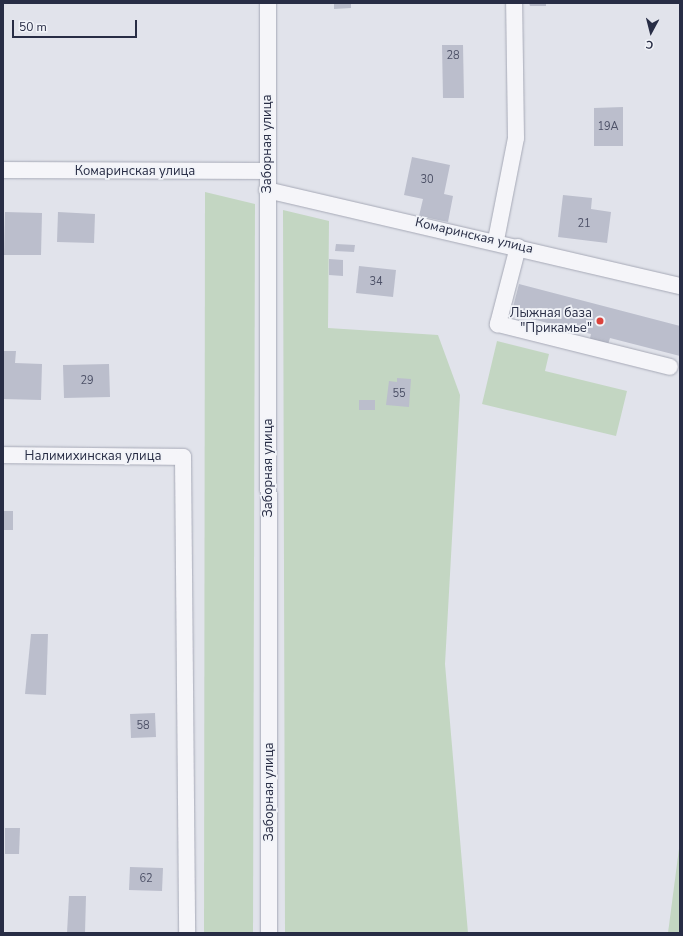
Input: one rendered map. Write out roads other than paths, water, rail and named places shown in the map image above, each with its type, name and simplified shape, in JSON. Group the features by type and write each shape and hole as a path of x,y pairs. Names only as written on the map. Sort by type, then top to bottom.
{"street":[{"name":"Заборная улица","path":"268,3 269,933"},
{"path":"496,240 516,138 514,3"},
{"name":"Комаринская улица","path":"3,170 267,171"},
{"name":"Комаринская улица","path":"268,190 496,240 518,247 680,286"},
{"path":"518,247 498,324 670,367"},
{"name":"Налимихинская улица","path":"3,455 183,457 187,933"}],"place":[{"name":"Лыжная база \"Прикамье\"","path":"600,321"}]}
